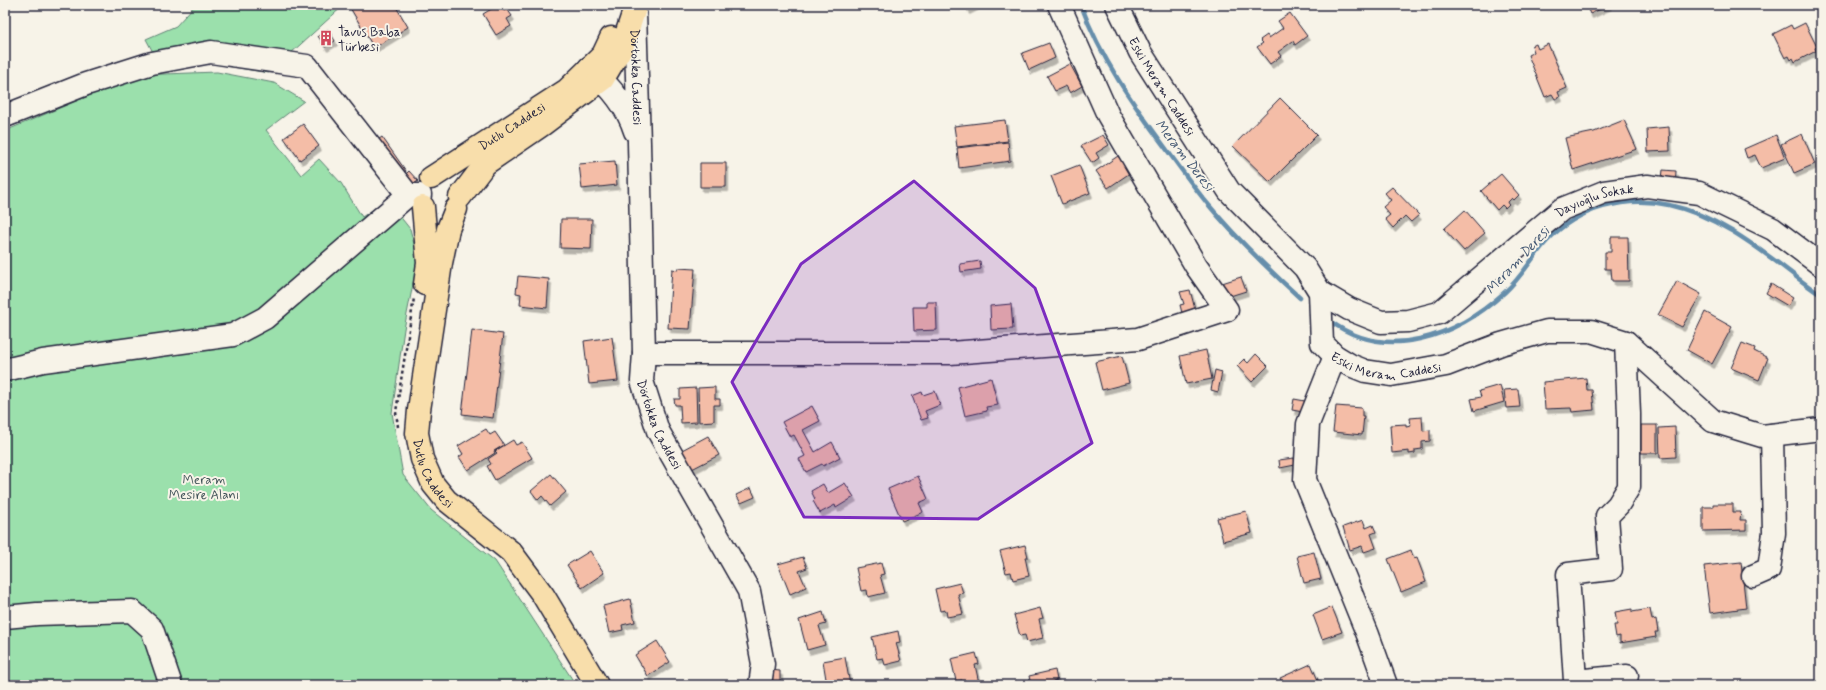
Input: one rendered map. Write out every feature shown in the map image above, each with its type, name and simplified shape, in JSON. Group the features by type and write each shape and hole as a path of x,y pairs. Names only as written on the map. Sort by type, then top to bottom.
{"main road":[{"path":"596,74 603,54 631,7"},
{"name":"Dutlu Caddesi","path":"588,685 538,597 492,542 441,507 418,471 409,424 428,263 420,194 568,90 596,74"},
{"name":"Dutlu Caddesi","path":"596,74 542,125 485,164 458,203 448,229 440,263 418,410 418,433 422,459 433,484 446,500 511,552 543,595 597,685"},
{"path":"438,176 451,180 456,185 458,203 446,216 439,217 427,213 420,194 438,176"}],"street":[{"path":"644,353 950,353 1138,339 1227,310 1196,266 1108,115 1059,5"},
{"name":"Eski Meram Caddesi","path":"1117,5 1140,52 1229,191 1305,268 1320,292 1322,343 1335,356 1365,371 1391,375 1446,365 1501,344 1547,331 1591,331 1626,342 1713,421 1762,436 1821,429"},
{"name":"Dörtokka Caddesi","path":"631,7 640,143 644,353 642,381 658,431 748,591 763,664 760,685"},
{"path":"5,116 86,84 152,63 211,52 307,66 420,194 265,318 233,335 43,361 5,370"},
{"name":"Dörtokka Caddesi","path":"596,74 624,106 640,143"},
{"name":"Dayıoğlu Sokak","path":"1320,292 1349,309 1381,322 1408,321 1439,313 1562,209 1604,192 1647,186 1699,193 1773,229 1821,266"},
{"path":"1626,342 1629,414 1629,487 1618,505 1607,516 1611,569 1568,574 1575,681 1627,676"},
{"path":"1335,356 1308,424 1305,480 1368,635 1386,685"},
{"path":"1753,576 1769,569 1774,533 1772,435"},
{"path":"5,617 37,614 132,611 152,629 171,685"}],"path":[{"path":"398,429 396,412 414,297"}],"highlighted area":[{"path":"914,181 1035,288 1092,443 978,519 804,517 732,382 801,264"}],"green space":[{"path":"195,5 344,5 269,73 154,54 146,39 176,26"},
{"name":"Meram Mesire Alanı","path":"217,72 274,83 304,101 266,130 301,175 319,159 341,183 362,217 387,200 410,229 418,259 404,329 392,413 403,475 431,510 495,561 576,685 5,685 5,131 138,75"}],"building":[{"path":"395,5 408,27 374,48 349,6"},
{"path":"500,5 504,11 507,9 512,16 507,19 511,26 496,35 483,14"},
{"path":"965,5 977,5 967,10"},
{"path":"1586,5 1609,5 1590,14"},
{"path":"1290,13 1307,36 1295,45 1293,41 1278,52 1281,56 1270,64 1257,47 1263,43 1260,40 1267,35 1269,38 1283,28 1278,21"},
{"path":"1805,23 1817,47 1815,48 1816,51 1795,62 1793,58 1791,60 1789,56 1785,58 1773,34 1791,25 1793,29"},
{"name":"Tavus Baba Türbesi","path":"328,29 335,41 325,47 318,36"},
{"path":"1049,43 1055,58 1029,70 1022,53"},
{"path":"1536,44 1538,49 1548,44 1567,88 1558,92 1560,97 1555,99 1552,94 1545,97 1528,55 1534,52 1532,46"},
{"path":"1070,64 1082,86 1070,93 1066,86 1055,91 1047,76"},
{"path":"1280,98 1317,135 1270,182 1233,146"},
{"path":"1821,112 1821,125 1817,114"},
{"path":"1005,120 1008,141 957,147 954,126"},
{"path":"1624,120 1637,149 1573,170 1565,138 1594,132"},
{"path":"303,124 319,146 300,160 284,138"},
{"path":"1669,127 1670,151 1648,152 1647,129"},
{"path":"1802,134 1815,164 1794,173 1781,144"},
{"path":"1103,135 1109,145 1096,153 1099,158 1092,163 1081,146"},
{"path":"1776,135 1785,158 1761,168 1755,155 1747,158 1744,149"},
{"path":"382,137 406,171 399,176 375,142"},
{"path":"1008,142 1010,161 959,168 957,148"},
{"path":"1118,156 1130,173 1108,188 1096,171"},
{"path":"615,161 617,185 582,189 579,164"},
{"path":"700,163 726,163 726,187 700,187"},
{"path":"1079,165 1090,193 1062,204 1051,176"},
{"path":"1663,170 1676,171 1675,188 1661,187"},
{"path":"409,171 418,181 414,184 406,174"},
{"path":"1501,174 1519,195 1514,200 1512,198 1505,208 1502,205 1497,210 1481,191"},
{"path":"1392,187 1419,215 1411,222 1405,216 1393,228 1385,219 1390,215 1383,207 1391,200 1385,193"},
{"path":"1465,210 1485,233 1464,251 1444,229"},
{"path":"561,219 592,219 591,249 560,248"},
{"path":"1611,237 1628,237 1629,281 1612,281 1611,269 1605,269 1605,252 1611,252"},
{"path":"980,261 981,269 961,272 960,264"},
{"path":"678,268 695,269 690,329 668,328 672,269 678,270"},
{"path":"518,276 549,279 547,308 520,305 521,294 516,293"},
{"path":"1241,277 1246,291 1227,297 1222,283"},
{"path":"1677,281 1701,294 1682,327 1658,315"},
{"path":"1771,284 1793,298 1788,306 1766,293"},
{"path":"1190,290 1196,313 1183,317 1180,305 1184,304 1180,292"},
{"path":"927,302 936,302 937,330 914,331 913,307 927,307"},
{"path":"1011,304 1013,329 991,330 990,306"},
{"path":"1705,312 1732,327 1712,364 1687,350"},
{"path":"472,330 503,334 493,418 462,414"},
{"path":"612,337 618,381 589,384 584,341"},
{"path":"1742,343 1755,348 1754,351 1768,358 1759,380 1731,368"},
{"path":"1206,350 1212,379 1186,384 1180,356"},
{"path":"1256,354 1268,366 1252,382 1237,366 1244,359 1248,363"},
{"path":"1122,356 1129,383 1102,390 1095,362"},
{"path":"1215,370 1222,372 1218,392 1211,390"},
{"path":"991,378 998,405 986,407 987,411 965,416 958,387"},
{"path":"1586,378 1587,390 1592,390 1594,410 1572,412 1571,408 1545,409 1543,382"},
{"path":"1500,385 1504,402 1474,411 1471,399 1481,397 1479,391"},
{"path":"715,387 715,399 720,399 720,405 714,405 714,421 699,422 698,388"},
{"path":"696,388 697,422 681,423 680,405 675,405 674,399 680,399 680,389"},
{"path":"1518,389 1520,407 1506,408 1504,390"},
{"path":"935,391 940,405 925,411 928,418 921,420 912,396 922,392 923,395"},
{"path":"1294,399 1305,401 1303,412 1292,410"},
{"path":"812,406 820,421 803,430 815,452 832,442 840,457 823,466 822,464 806,472 799,459 805,456 794,435 790,437 782,422"},
{"path":"1336,406 1362,408 1362,416 1364,416 1362,435 1333,432"},
{"path":"1422,417 1423,431 1430,430 1430,441 1422,442 1422,449 1415,450 1415,453 1409,454 1409,451 1392,453 1390,425 1406,424 1406,427 1411,426 1410,418"},
{"path":"1641,425 1657,425 1657,453 1641,453"},
{"path":"1675,427 1676,457 1660,458 1659,428"},
{"path":"486,429 490,435 495,432 504,445 494,451 495,453 468,470 459,457 463,454 458,446"},
{"path":"708,436 719,455 692,469 682,450"},
{"path":"513,440 516,445 522,442 532,458 495,480 487,466 491,464 488,459 497,453 495,451"},
{"path":"1294,458 1295,465 1280,468 1279,460"},
{"path":"551,474 566,492 550,506 542,496 538,500 531,491"},
{"path":"918,476 928,499 919,503 923,512 902,521 888,489"},
{"path":"845,483 854,497 836,508 835,505 820,513 813,501 815,499 811,491 823,484 828,493"},
{"path":"751,488 755,497 741,503 736,495"},
{"path":"1713,504 1733,504 1733,512 1741,512 1740,520 1746,520 1746,530 1703,531 1703,507 1713,507"},
{"path":"1246,511 1252,533 1223,541 1217,518"},
{"path":"1363,520 1366,528 1373,525 1376,532 1371,534 1376,548 1364,552 1362,546 1350,550 1343,527"},
{"path":"1025,545 1028,557 1025,557 1029,576 1013,580 1011,572 1006,573 1000,551"},
{"path":"1411,550 1414,559 1417,558 1426,582 1401,592 1388,559"},
{"path":"590,551 604,573 582,588 567,565"},
{"path":"1314,552 1321,579 1304,583 1297,556"},
{"path":"803,557 807,568 799,571 806,587 790,594 778,564"},
{"path":"1741,562 1746,608 1710,613 1704,566"},
{"path":"881,563 884,574 880,575 885,593 868,597 867,590 861,591 856,568"},
{"path":"960,583 963,593 958,594 963,614 947,617 946,610 940,611 935,589"},
{"path":"630,599 635,622 622,625 623,630 609,633 603,606"},
{"path":"1332,607 1342,632 1322,639 1313,615"},
{"path":"1040,608 1043,618 1039,619 1043,638 1027,642 1025,635 1020,636 1014,615"},
{"path":"1632,609 1632,612 1650,609 1652,620 1656,619 1658,632 1655,632 1656,637 1620,643 1620,636 1616,637 1614,625 1617,625 1615,612"},
{"path":"823,612 826,624 819,626 825,645 807,650 799,620"},
{"path":"898,631 900,642 896,643 901,661 885,665 883,658 877,659 872,637"},
{"path":"657,641 670,662 648,676 635,655"},
{"path":"976,653 979,664 975,665 979,683 963,685 962,680 956,681 951,659"},
{"path":"845,657 850,685 827,685 823,661"},
{"path":"1311,664 1320,685 1283,685 1280,678"},
{"path":"770,670 780,671 780,685 770,685"},
{"path":"1055,670 1057,680 1053,681 1053,685 1031,685 1029,676"}],"waterway":[{"name":"Meram Deresi","path":"1081,5 1098,44 1119,80 1142,116 1187,177 1207,203 1240,240 1263,264 1300,298"},
{"name":"Meram Deresi","path":"1330,321 1352,334 1375,340 1398,342 1421,339 1444,332 1486,308 1505,292 1517,280 1547,241 1573,220 1588,212 1603,207 1619,203 1636,202 1652,202 1669,205 1718,223 1748,241 1821,295"}],"place":[{"name":"Tavus Baba Türbesi","path":"326,38"}]}
